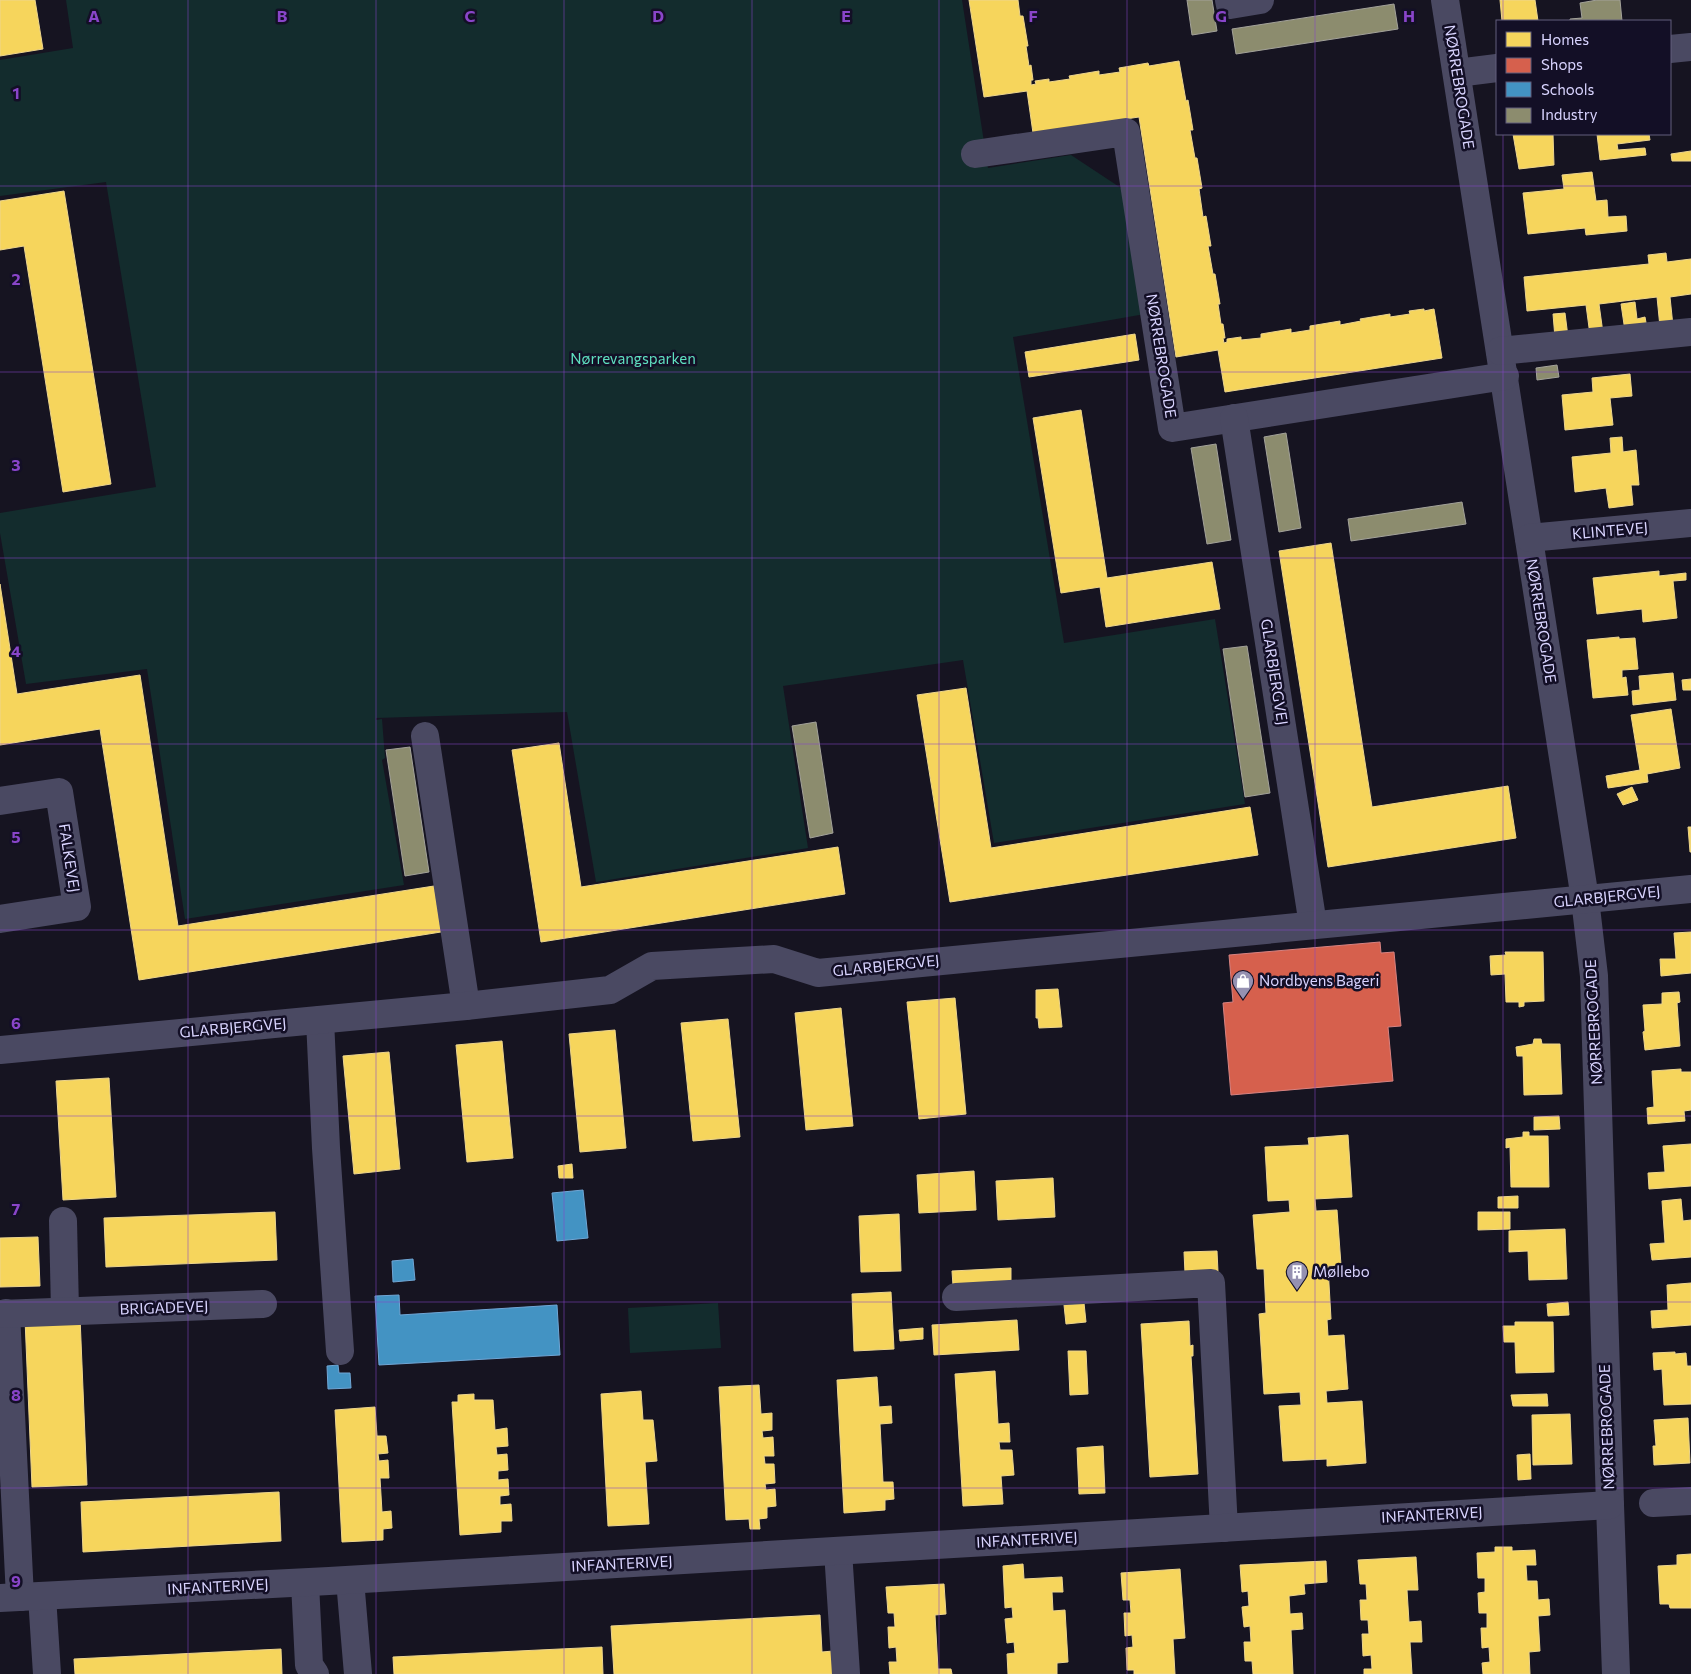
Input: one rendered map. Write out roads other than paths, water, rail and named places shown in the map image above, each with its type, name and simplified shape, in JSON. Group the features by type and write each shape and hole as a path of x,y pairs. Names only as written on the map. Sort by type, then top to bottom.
{"street":[{"path":"1229,0 1230,5 1260,0"},
{"name":"NØRREBROGADE","path":"1446,0 1585,899 1594,976 1616,1674"},
{"path":"1671,49 1691,46"},
{"path":"1457,73 1496,68"},
{"name":"NØRREBROGADE","path":"975,154 1126,132 1172,428 1234,418 1502,364 1691,332"},
{"name":"GLARBJERGVEJ","path":"1234,418 1313,926"},
{"name":"KLINTEVEJ","path":"1529,538 1691,523"},
{"path":"425,736 466,1006"},
{"name":"FALKEVEJ","path":"0,800 59,792 77,907 0,919"},
{"name":"GLARBJERGVEJ","path":"1,1044 320,1020 610,990 652,966 774,959 818,973 1691,889"},
{"path":"320,1020 326,1148 340,1351"},
{"path":"63,1221 65,1311"},
{"path":"956,1297 1211,1283 1224,1528"},
{"name":"BRIGADEVEJ","path":"3,1313 262,1304"},
{"path":"3,1313 21,1597 47,1674"},
{"path":"1653,1503 1691,1501"},
{"name":"INFANTERIVEJ","path":"21,1597 305,1583 1610,1505"},
{"path":"838,1551 846,1674"},
{"path":"350,1580 358,1674"},
{"path":"305,1583 309,1665 315,1674"}],"place":[{"name":"Nordbyens Bageri","path":"1243,1000"},
{"name":"Møllebo","path":"1297,1291"}],"park label":[{"name":"Nørrevangsparken","path":"633,359"}]}
